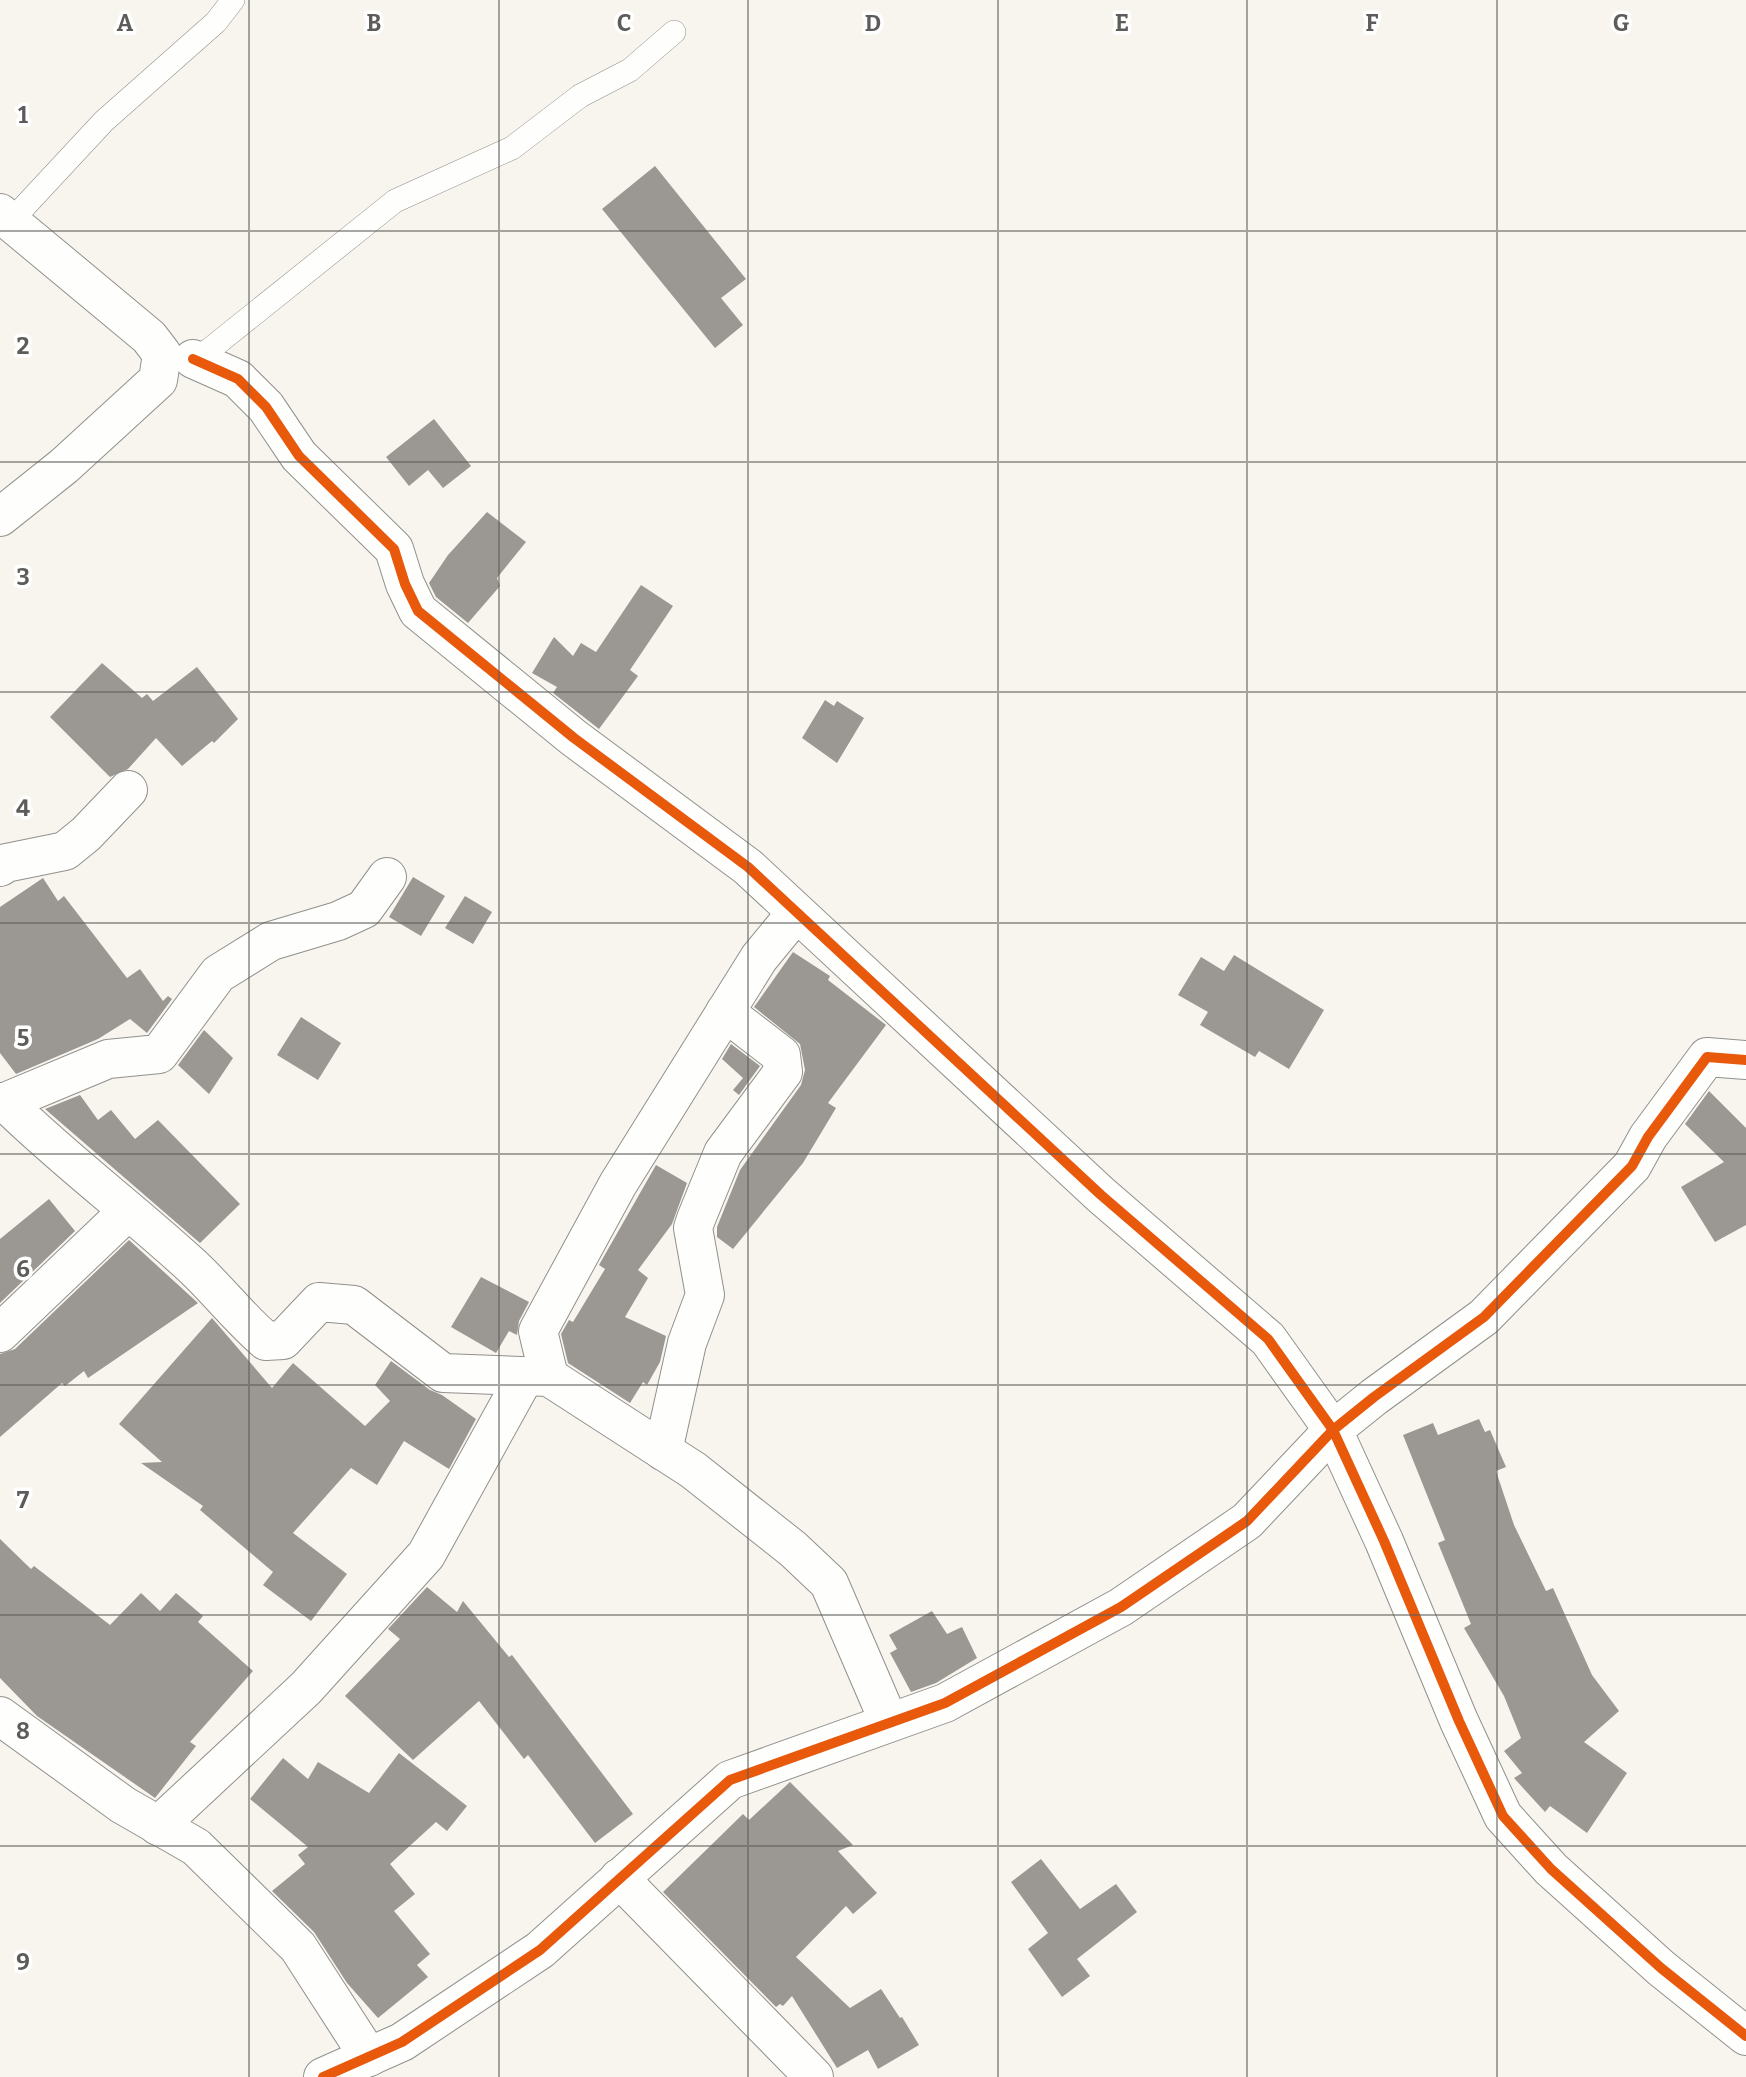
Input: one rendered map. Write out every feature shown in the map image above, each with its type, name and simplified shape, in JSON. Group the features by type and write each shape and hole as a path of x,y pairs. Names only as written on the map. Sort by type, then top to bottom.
{"street":[{"path":"0,517 64,466 158,380 162,354 149,337 5,218"},
{"path":"193,359 238,380 265,407 299,456 394,549 405,584 418,611 573,738 748,867 1101,1195 1268,1339 1333,1430 1503,1816 1561,1878 1661,1968 1746,2036"},
{"path":"0,867 6,863 65,851 86,835 128,790"},
{"path":"387,877 364,909 338,921 271,941 218,974 159,1054 108,1059 3,1102 50,1146 193,1267 235,1315 266,1341 283,1339 320,1302 354,1305 443,1373 537,1377 693,1470 783,1541 829,1583 889,1722"},
{"path":"158,1826 306,1688 426,1555 537,1377 538,1331 618,1184 759,958 796,912"},
{"path":"663,1451 688,1343 705,1295 693,1228 695,1219 723,1153 783,1072 781,1055 725,1012"},
{"path":"323,2077 402,2042 540,1950 730,1780 945,1703 1121,1607 1247,1521 1333,1430 1483,1317 1632,1166 1648,1137 1707,1057 1746,1060"},
{"path":"0,1333 128,1211"},
{"path":"0,1716 123,1805 196,1847 299,1947 369,2057"},
{"path":"619,1878 814,2077"}],"lane":[{"path":"5,218 104,121 216,22 233,0"},
{"path":"158,380 193,359 395,201 512,148 580,96 630,70 674,32"}],"building":[{"path":"655,166 746,279 721,298 743,325 715,348 602,209"},
{"path":"434,419 471,466 443,488 428,470 409,486 386,457"},
{"path":"487,512 526,542 497,578 500,586 468,623 436,597 429,583 448,555"},
{"path":"641,585 673,606 630,670 638,676 599,729 553,693 557,687 532,673 554,637 573,656 581,643 596,652"},
{"path":"102,663 142,698 147,694 153,701 197,667 238,719 214,743 212,741 182,766 156,738 128,769 110,777 50,717"},
{"path":"825,700 834,706 837,701 864,718 837,763 802,738"},
{"path":"413,877 445,896 421,936 389,917"},
{"path":"43,878 58,901 64,896 127,978 140,969 163,1001 168,996 172,999 147,1033 130,1019 98,1039 16,1074 0,1053 0,907"},
{"path":"465,896 492,912 473,944 445,928"},
{"path":"793,952 830,976 828,980 886,1025 828,1103 836,1108 803,1163 733,1249 717,1237 717,1227 740,1170 801,1085 805,1070 800,1044 754,1007"},
{"path":"1234,955 1324,1010 1289,1069 1259,1051 1255,1057 1200,1025 1208,1012 1178,995 1201,957 1224,971"},
{"path":"301,1017 341,1043 318,1080 277,1055"},
{"path":"204,1030 233,1058 209,1094 178,1065"},
{"path":"731,1044 760,1066 739,1095 733,1090 743,1078 722,1059"},
{"path":"1709,1091 1746,1128 1746,1225 1715,1242 1681,1187 1724,1162 1685,1124"},
{"path":"80,1095 98,1120 111,1110 135,1139 158,1120 240,1204 200,1243 45,1109"},
{"path":"656,1165 687,1183 672,1224 638,1270 648,1278 625,1317 666,1336 660,1362 647,1385 643,1382 630,1403 568,1363 561,1334 569,1320 573,1322 605,1269 599,1265"},
{"path":"49,1199 75,1231 0,1303 0,1239"},
{"path":"129,1240 198,1303 88,1378 84,1371 65,1386 62,1383 0,1437 0,1354 15,1349"},
{"path":"481,1277 529,1302 519,1321 517,1335 509,1331 496,1353 451,1327"},
{"path":"212,1318 272,1388 293,1363 365,1426 390,1401 375,1385 391,1361 476,1419 449,1469 404,1441 377,1485 351,1468 293,1533 347,1574 311,1621 263,1585 273,1572 200,1510 203,1506 141,1463 162,1462 119,1424"},
{"path":"1479,1419 1485,1432 1490,1430 1506,1467 1496,1471 1514,1525 1546,1591 1553,1588 1592,1675 1619,1711 1584,1742 1627,1773 1587,1833 1550,1806 1545,1812 1514,1778 1522,1773 1504,1751 1521,1738 1504,1696 1464,1628 1471,1624 1438,1543 1445,1540 1403,1435 1433,1423 1438,1435"},
{"path":"0,1539 31,1569 34,1566 110,1625 141,1593 160,1611 176,1593 203,1616 198,1622 253,1671 190,1742 196,1746 155,1798 37,1716 0,1678"},
{"path":"427,1587 457,1612 463,1601 509,1657 512,1655 633,1814 595,1843 528,1755 524,1759 479,1701 413,1760 345,1696 400,1639 388,1629"},
{"path":"932,1611 947,1634 962,1627 977,1658 936,1683 911,1692 890,1653 897,1649 889,1635"},
{"path":"399,1753 467,1806 447,1831 436,1822 390,1864 415,1894 394,1911 430,1954 417,1965 428,1977 378,2018 347,1983 314,1932 272,1891 305,1864 298,1855 308,1847 250,1799 283,1758 308,1779 318,1762 369,1793"},
{"path":"790,1782 853,1845 838,1851 877,1893 853,1914 846,1906 796,1957 850,2008 881,1989 900,2018 902,2017 919,2045 878,2069 868,2050 837,2068 792,1996 783,2006 780,2004 776,2007 663,1892 743,1814 749,1820"},
{"path":"1041,1859 1080,1909 1116,1884 1137,1912 1077,1959 1090,1976 1062,1997 1028,1949 1048,1933 1011,1882"}],"cycle path":[{"path":"193,359 238,379 266,407 299,456 394,549 405,584 418,611 574,738 748,867 1101,1195 1268,1339 1333,1430 1503,1816 1551,1869 1661,1968 1746,2036"},
{"path":"323,2077 402,2042 540,1950 730,1780 945,1703 1121,1607 1247,1521 1333,1430 1484,1317 1632,1166 1648,1137 1707,1057 1746,1060"}]}
